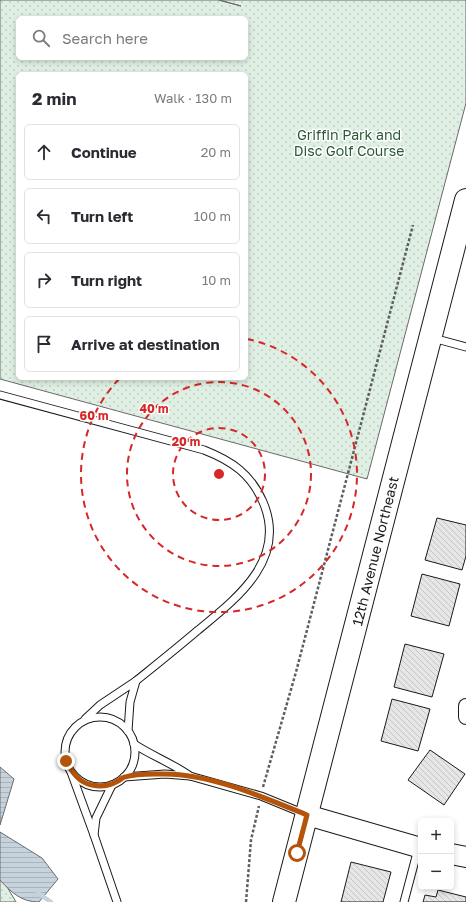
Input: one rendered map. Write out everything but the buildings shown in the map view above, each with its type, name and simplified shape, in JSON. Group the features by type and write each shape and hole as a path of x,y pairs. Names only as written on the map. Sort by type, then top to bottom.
{"main road":[{"name":"12th Avenue Northeast","path":"284,902 466,200"}],"street":[{"path":"466,706 466,717"},
{"path":"307,815 418,846"},
{"path":"454,855 466,857"}],"lane":[{"path":"430,337 466,346"},
{"path":"0,395 224,458 242,471 258,491 265,506 268,524 268,543 256,576 233,601 136,681 100,705 74,729 68,739 65,750 66,761 117,902"},
{"path":"128,732 130,702 136,681"},
{"path":"66,761 71,771 79,780 89,785 112,785 130,771 134,760 134,744 128,732 116,720 105,717 93,717 82,722"},
{"path":"134,744 154,758 173,764 190,776"},
{"path":"124,777 165,774 190,776 261,796 307,815"},
{"path":"94,835 96,818 112,785"},
{"path":"404,902 418,854"}],"path":[{"path":"246,902 251,840 261,796 296,672 413,226"}],"green space":[{"name":"Griffin Park and Disc Golf Course","path":"0,0 218,0 241,6 220,0 466,0 466,103 367,479 0,379"},
{"path":"0,875 16,902 0,902"}],"shaded area":[{"path":"0,767 14,779 0,825"},
{"path":"0,832 42,858 58,879 39,902 33,902 17,896 0,880"}],"waterway":[{"path":"38,893 51,902"}],"route":[{"path":"66,761 71,771 79,780 89,785 112,785 124,777 165,774 190,776 261,796 307,815 297,853"}]}
